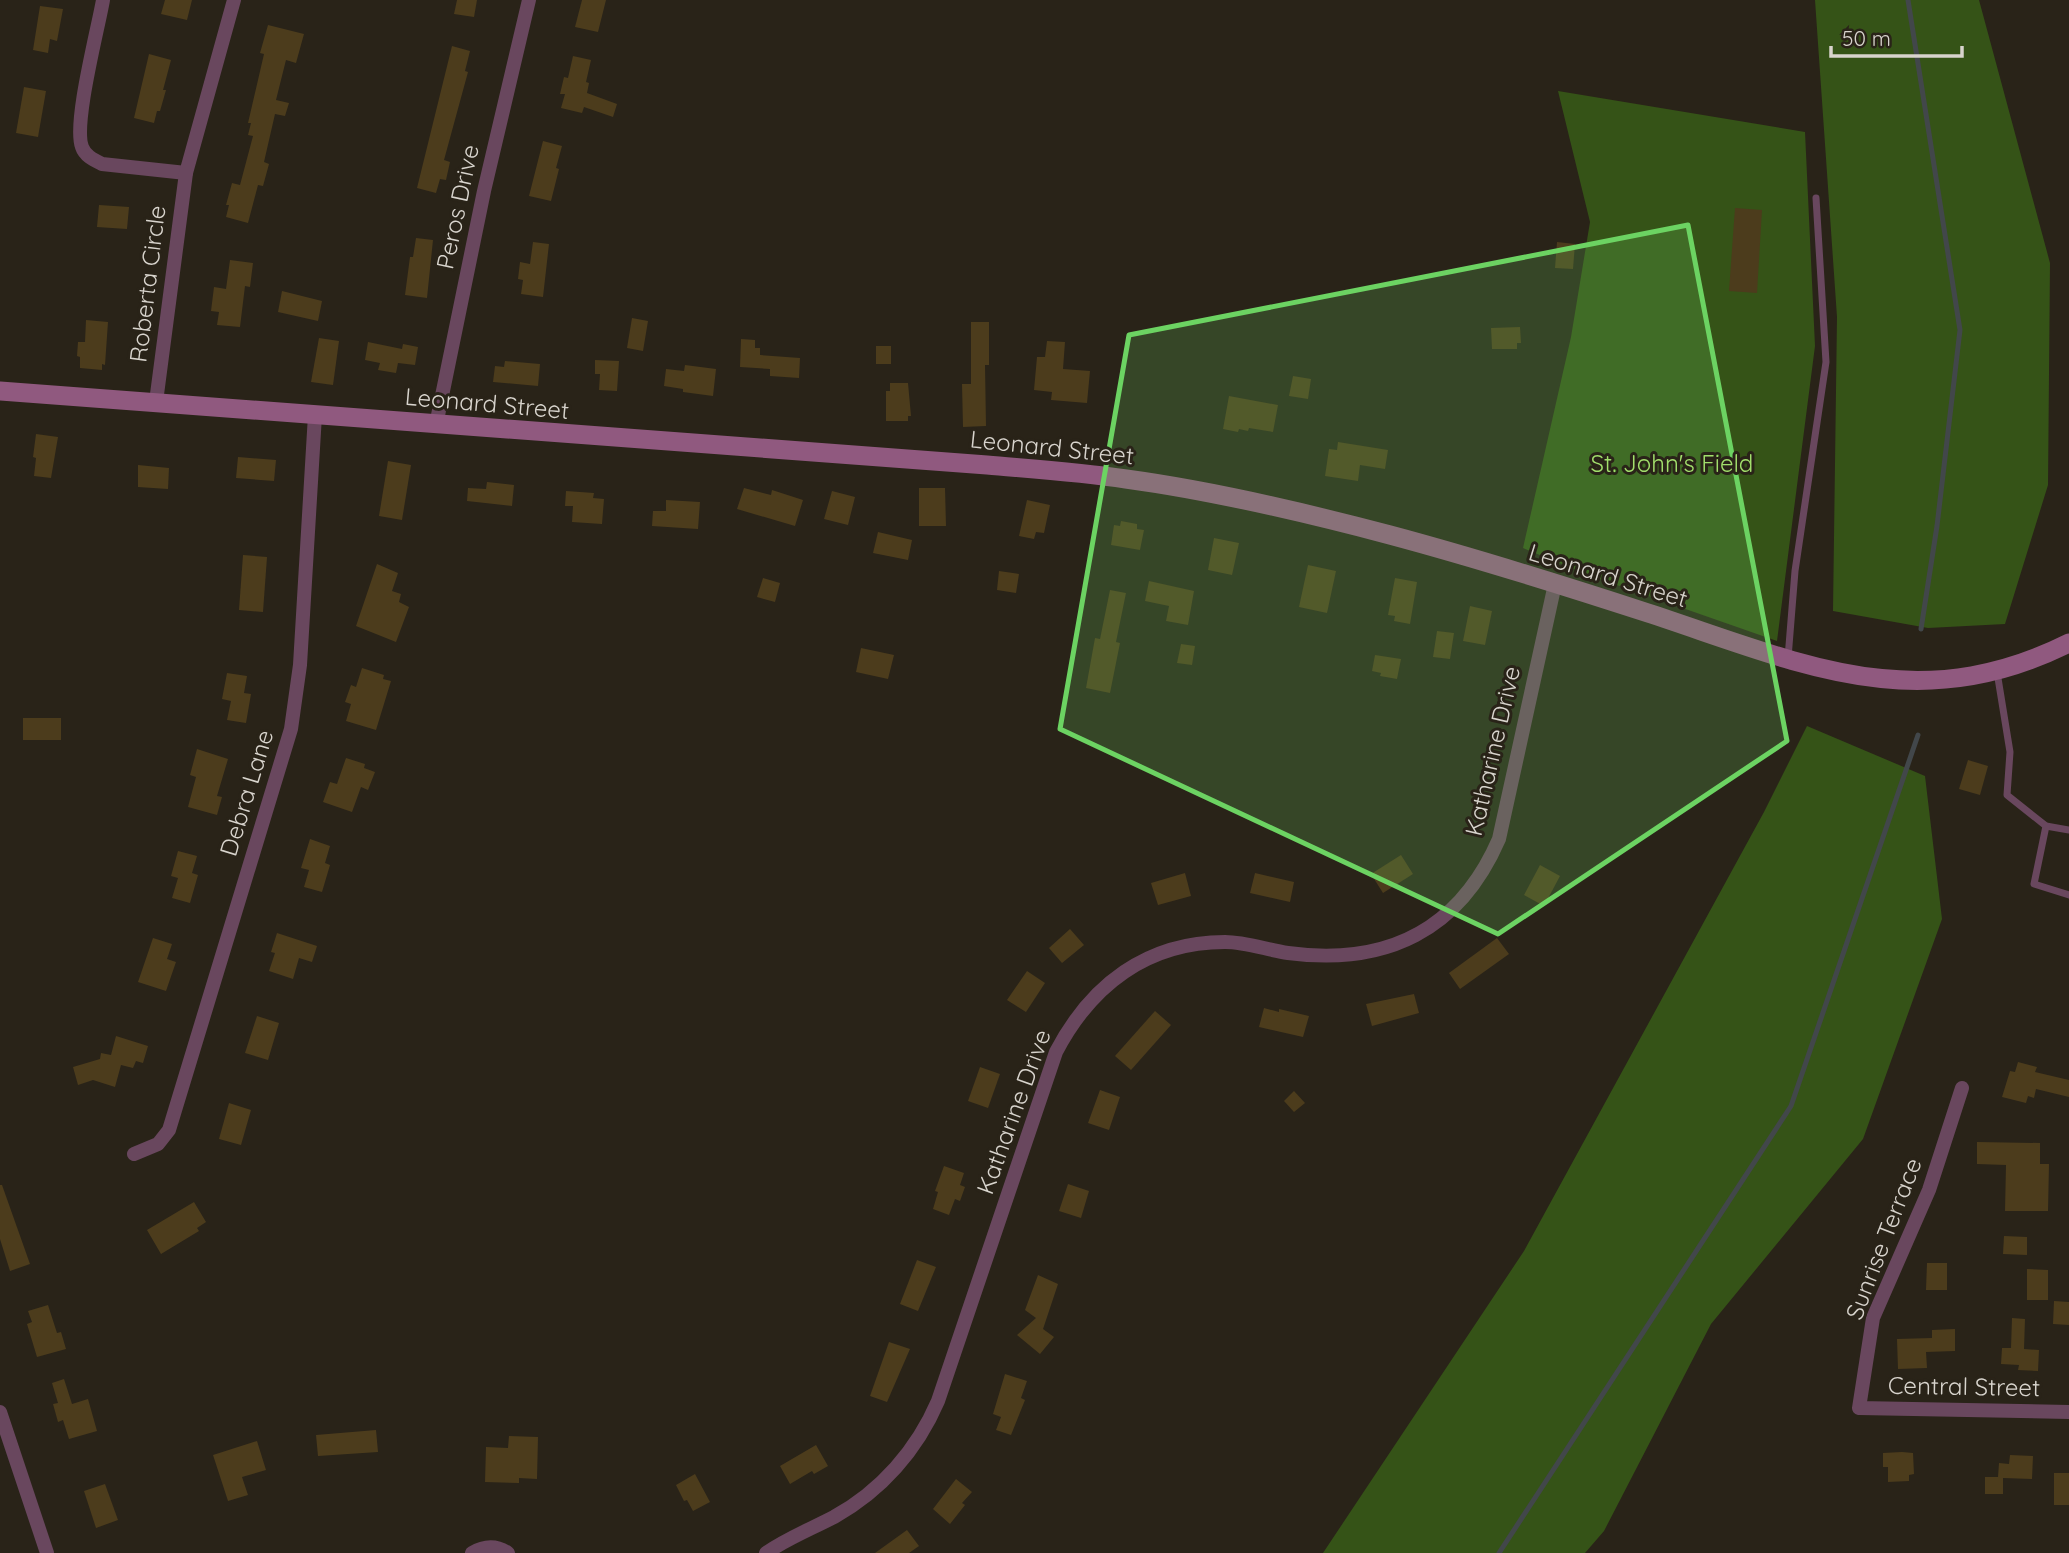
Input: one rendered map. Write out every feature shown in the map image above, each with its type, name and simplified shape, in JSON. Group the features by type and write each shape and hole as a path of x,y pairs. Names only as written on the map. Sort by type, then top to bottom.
{"street":[{"name":"Roberta Circle","path":"103,0 79,124 82,146 90,157 102,164 186,173"},
{"name":"Roberta Circle","path":"156,402 186,173 234,0"},
{"name":"Peros Drive","path":"436,425 484,191 529,0"},
{"name":"Leonard Street","path":"0,391 1125,478 1217,495 1429,545 1788,659 1858,676 1896,680 1950,679 1997,671 2030,661 2069,643"},
{"name":"Debra Lane","path":"134,1154 158,1144 169,1130 294,716 300,665 315,415"},
{"name":"Katharine Drive","path":"766,1553 857,1503 897,1466 914,1447 928,1425 1056,1052 1084,1007 1102,989 1122,972 1144,959 1198,943 1227,942 1313,955 1367,952 1392,946 1416,936 1438,922 1458,905 1475,885 1499,839 1555,584"},
{"name":"Sunrise Terrace","path":"1859,1408 1873,1318 1929,1190 1962,1088"},
{"name":"Central Street","path":"1859,1408 2069,1412"},
{"path":"0,1412 47,1553"},
{"path":"472,1553 493,1547 508,1553"}],"lane":[{"path":"1788,659 1795,571 1826,362 1816,198"},
{"path":"1997,671 2010,752 2007,795 2046,826 2069,830"},
{"path":"2046,826 2034,884 2069,895"}],"highlighted area":[{"path":"1688,225 1787,741 1498,934 1060,729 1129,335"}],"green space":[{"path":"1815,0 1979,0 2050,263 2048,485 2005,624 1928,628 1833,611 1837,317"},
{"name":"St. John's Field","path":"1558,91 1805,132 1815,346 1777,641 1591,576 1523,548 1571,337 1590,222"},
{"path":"1807,726 1925,776 1942,919 1863,1139 1711,1324 1604,1531 1585,1553 1323,1553 1524,1251 1764,812"}],"building":[{"path":"165,0 192,0 187,20 161,14"},
{"path":"457,0 477,0 474,17 454,14"},
{"path":"582,0 606,0 598,32 575,27"},
{"path":"40,6 63,9 57,41 50,39 48,53 33,50"},
{"path":"268,25 304,34 296,63 286,60 276,100 289,103 285,116 275,114 264,162 269,164 263,186 258,185 248,223 226,217 229,205 226,205 232,183 240,185 253,136 248,135 251,123 248,123 264,54 260,53"},
{"path":"452,46 470,51 465,71 468,72 444,160 450,162 446,180 440,179 436,193 417,188"},
{"path":"149,54 171,60 163,90 166,90 154,123 134,118"},
{"path":"573,56 591,60 586,82 589,83 587,93 617,104 613,117 584,107 582,113 561,108 565,94 560,94 564,77 568,78"},
{"path":"24,87 46,91 38,137 16,133"},
{"path":"543,141 562,146 551,201 529,196"},
{"path":"99,205 129,207 127,229 97,227"},
{"path":"1735,208 1762,210 1757,293 1729,291"},
{"path":"416,238 433,240 427,298 405,295 410,257 413,257"},
{"path":"533,242 549,244 543,297 521,294 523,280 518,279 520,262 530,264"},
{"path":"1557,242 1575,244 1573,269 1555,268"},
{"path":"230,260 253,263 250,287 245,286 240,327 217,325 219,312 211,311 214,287 226,289"},
{"path":"282,291 322,301 318,321 278,312"},
{"path":"632,318 648,321 643,351 627,348"},
{"path":"86,320 108,322 105,365 102,364 102,370 80,368 78,342 85,342"},
{"path":"971,322 989,322 989,365 985,365 986,426 963,427 962,384 971,384"},
{"path":"1520,327 1521,343 1517,343 1517,349 1492,349 1491,328"},
{"path":"319,338 339,341 333,385 311,382"},
{"path":"741,339 755,340 755,348 760,348 760,355 800,358 799,378 770,376 770,369 740,367"},
{"path":"1047,341 1065,342 1063,369 1090,371 1087,403 1051,400 1052,392 1034,390 1037,357 1045,357"},
{"path":"368,342 402,349 403,344 418,347 415,365 398,363 396,373 378,370 380,363 365,360"},
{"path":"876,346 891,346 891,364 876,364"},
{"path":"595,360 619,361 617,391 599,390 600,374 595,374"},
{"path":"505,361 540,364 538,386 493,382 495,366 504,367"},
{"path":"685,365 716,369 713,396 664,386 666,369 684,371"},
{"path":"1293,376 1311,379 1308,399 1289,396"},
{"path":"890,383 908,383 911,416 908,416 908,421 886,421 886,391 890,391"},
{"path":"1229,396 1278,405 1273,432 1249,428 1248,431 1239,429 1238,432 1223,429"},
{"path":"36,434 58,437 51,478 34,476"},
{"path":"1338,442 1388,450 1385,469 1360,465 1358,481 1325,476 1329,449 1337,450"},
{"path":"238,457 276,460 274,481 236,478"},
{"path":"388,461 411,465 402,520 379,516"},
{"path":"138,465 169,468 168,489 138,487"},
{"path":"487,482 514,485 512,506 467,501 468,488 486,489"},
{"path":"744,488 771,495 772,490 803,500 795,526 737,509"},
{"path":"919,488 945,488 946,526 919,526"},
{"path":"566,491 594,493 593,498 604,499 602,524 572,522 573,506 565,506"},
{"path":"832,491 855,497 848,525 824,519"},
{"path":"666,500 700,502 698,529 652,526 653,511 666,511"},
{"path":"1027,500 1050,505 1044,533 1036,532 1034,539 1019,536"},
{"path":"1121,521 1137,524 1137,529 1144,530 1140,550 1111,545 1114,525 1120,526"},
{"path":"878,532 912,540 908,560 873,553"},
{"path":"1214,538 1239,543 1232,575 1208,570"},
{"path":"243,555 267,557 263,612 239,610"},
{"path":"377,564 398,573 392,591 401,594 399,602 409,607 396,642 356,626"},
{"path":"1308,565 1336,571 1327,613 1299,607"},
{"path":"999,571 1019,574 1016,593 997,590"},
{"path":"763,578 780,583 775,602 757,597"},
{"path":"1395,578 1417,582 1410,624 1394,621 1395,616 1388,615"},
{"path":"1149,581 1194,591 1188,625 1166,621 1169,606 1145,601"},
{"path":"1110,590 1126,593 1116,642 1120,643 1110,693 1086,688 1095,638 1100,639"},
{"path":"1470,606 1492,611 1485,645 1463,641"},
{"path":"1437,631 1454,633 1450,659 1433,657"},
{"path":"1181,644 1195,646 1192,665 1177,663"},
{"path":"861,648 894,655 888,679 856,672"},
{"path":"1375,655 1401,659 1397,679 1380,676 1381,673 1372,671"},
{"path":"362,668 384,675 383,679 391,681 376,730 346,721 351,704 345,702 351,685 356,687"},
{"path":"227,673 247,676 244,693 251,694 246,723 227,720 231,701 222,699"},
{"path":"23,718 61,718 61,740 23,740"},
{"path":"197,749 228,759 217,796 222,797 217,815 188,807 196,777 190,775"},
{"path":"346,758 365,764 364,768 375,772 368,790 361,787 352,812 323,802 330,782 337,784"},
{"path":"1968,760 1988,766 1980,795 1959,789"},
{"path":"310,839 330,846 325,863 330,865 322,892 304,887 309,870 301,868"},
{"path":"178,851 197,856 192,873 198,875 190,903 172,898 178,878 171,876"},
{"path":"1401,855 1413,874 1383,893 1371,874"},
{"path":"1540,865 1560,876 1544,906 1524,895"},
{"path":"1185,873 1191,896 1158,905 1151,883"},
{"path":"1255,873 1294,882 1290,902 1250,893"},
{"path":"1070,929 1084,945 1062,963 1049,948"},
{"path":"277,933 317,946 312,962 299,958 293,979 269,971 275,953 271,952"},
{"path":"153,938 172,944 167,959 176,962 166,991 138,982"},
{"path":"1497,938 1509,954 1460,989 1449,973"},
{"path":"1027,971 1045,983 1026,1012 1007,1000"},
{"path":"1414,994 1419,1013 1372,1026 1366,1004"},
{"path":"1264,1008 1309,1016 1303,1037 1259,1027"},
{"path":"1155,1011 1171,1025 1131,1070 1115,1056"},
{"path":"257,1016 279,1023 268,1060 245,1053"},
{"path":"116,1036 148,1046 143,1063 136,1061 133,1068 121,1065 115,1087 93,1080 78,1085 73,1067 100,1059 101,1053 111,1055"},
{"path":"2018,1062 2037,1067 2035,1072 2069,1080 2069,1097 2036,1089 2034,1098 2028,1096 2026,1103 2002,1097 2010,1071 2015,1072"},
{"path":"980,1067 1000,1074 988,1108 968,1101"},
{"path":"1100,1090 1120,1097 1109,1130 1088,1123"},
{"path":"1294,1091 1305,1103 1294,1112 1284,1101"},
{"path":"229,1103 251,1110 241,1145 219,1139"},
{"path":"1977,1142 2040,1143 2040,1164 2049,1164 2048,1211 2005,1211 2006,1165 1977,1164"},
{"path":"944,1166 964,1173 960,1185 965,1187 960,1201 955,1199 949,1215 933,1209 938,1192 935,1191"},
{"path":"1068,1184 1089,1191 1081,1218 1059,1211"},
{"path":"0,1185 30,1264 10,1271 0,1239"},
{"path":"194,1202 206,1222 197,1228 199,1231 161,1254 147,1230"},
{"path":"2004,1236 2027,1237 2027,1255 2003,1254"},
{"path":"917,1260 936,1267 918,1311 900,1304"},
{"path":"1927,1263 1947,1263 1947,1290 1926,1290"},
{"path":"2027,1269 2048,1270 2048,1300 2027,1300"},
{"path":"1038,1275 1058,1284 1043,1329 1054,1337 1040,1354 1017,1335 1036,1318 1025,1310"},
{"path":"2054,1301 2069,1302 2069,1325 2053,1324"},
{"path":"48,1305 57,1333 61,1332 66,1349 37,1357 27,1324 32,1322 28,1311"},
{"path":"2012,1318 2025,1319 2024,1349 2039,1350 2038,1371 2018,1370 2019,1365 2001,1364 2002,1348 2011,1348"},
{"path":"1955,1329 1955,1351 1926,1352 1927,1368 1898,1369 1897,1339 1932,1338 1932,1330"},
{"path":"889,1342 910,1349 887,1402 870,1396"},
{"path":"1005,1374 1027,1381 1021,1398 1025,1400 1011,1435 996,1430 1001,1417 993,1414"},
{"path":"64,1379 72,1404 88,1399 97,1431 69,1439 63,1420 58,1422 53,1404 58,1403 52,1383"},
{"path":"376,1430 378,1452 318,1456 316,1435"},
{"path":"509,1436 538,1437 537,1479 519,1478 519,1483 485,1482 486,1447 508,1448"},
{"path":"257,1441 266,1470 242,1477 248,1495 228,1501 213,1455"},
{"path":"816,1445 828,1466 814,1474 812,1471 790,1484 780,1466"},
{"path":"1883,1453 1913,1453 1914,1474 1909,1475 1909,1481 1888,1482 1888,1467 1883,1467"},
{"path":"2010,1455 2033,1456 2032,1479 2003,1478 2003,1494 1985,1494 1985,1477 1998,1477 1999,1463 2009,1464"},
{"path":"2054,1473 2069,1473 2069,1505 2054,1505"},
{"path":"695,1474 710,1502 693,1511 676,1485"},
{"path":"956,1479 972,1492 950,1524 933,1509"},
{"path":"105,1484 118,1520 96,1528 84,1491"},
{"path":"907,1530 919,1546 909,1553 875,1553"}],"waterway":[{"path":"1908,0 1960,330 1937,526 1921,629"},
{"path":"1499,1553 1791,1106 1918,735"}]}
